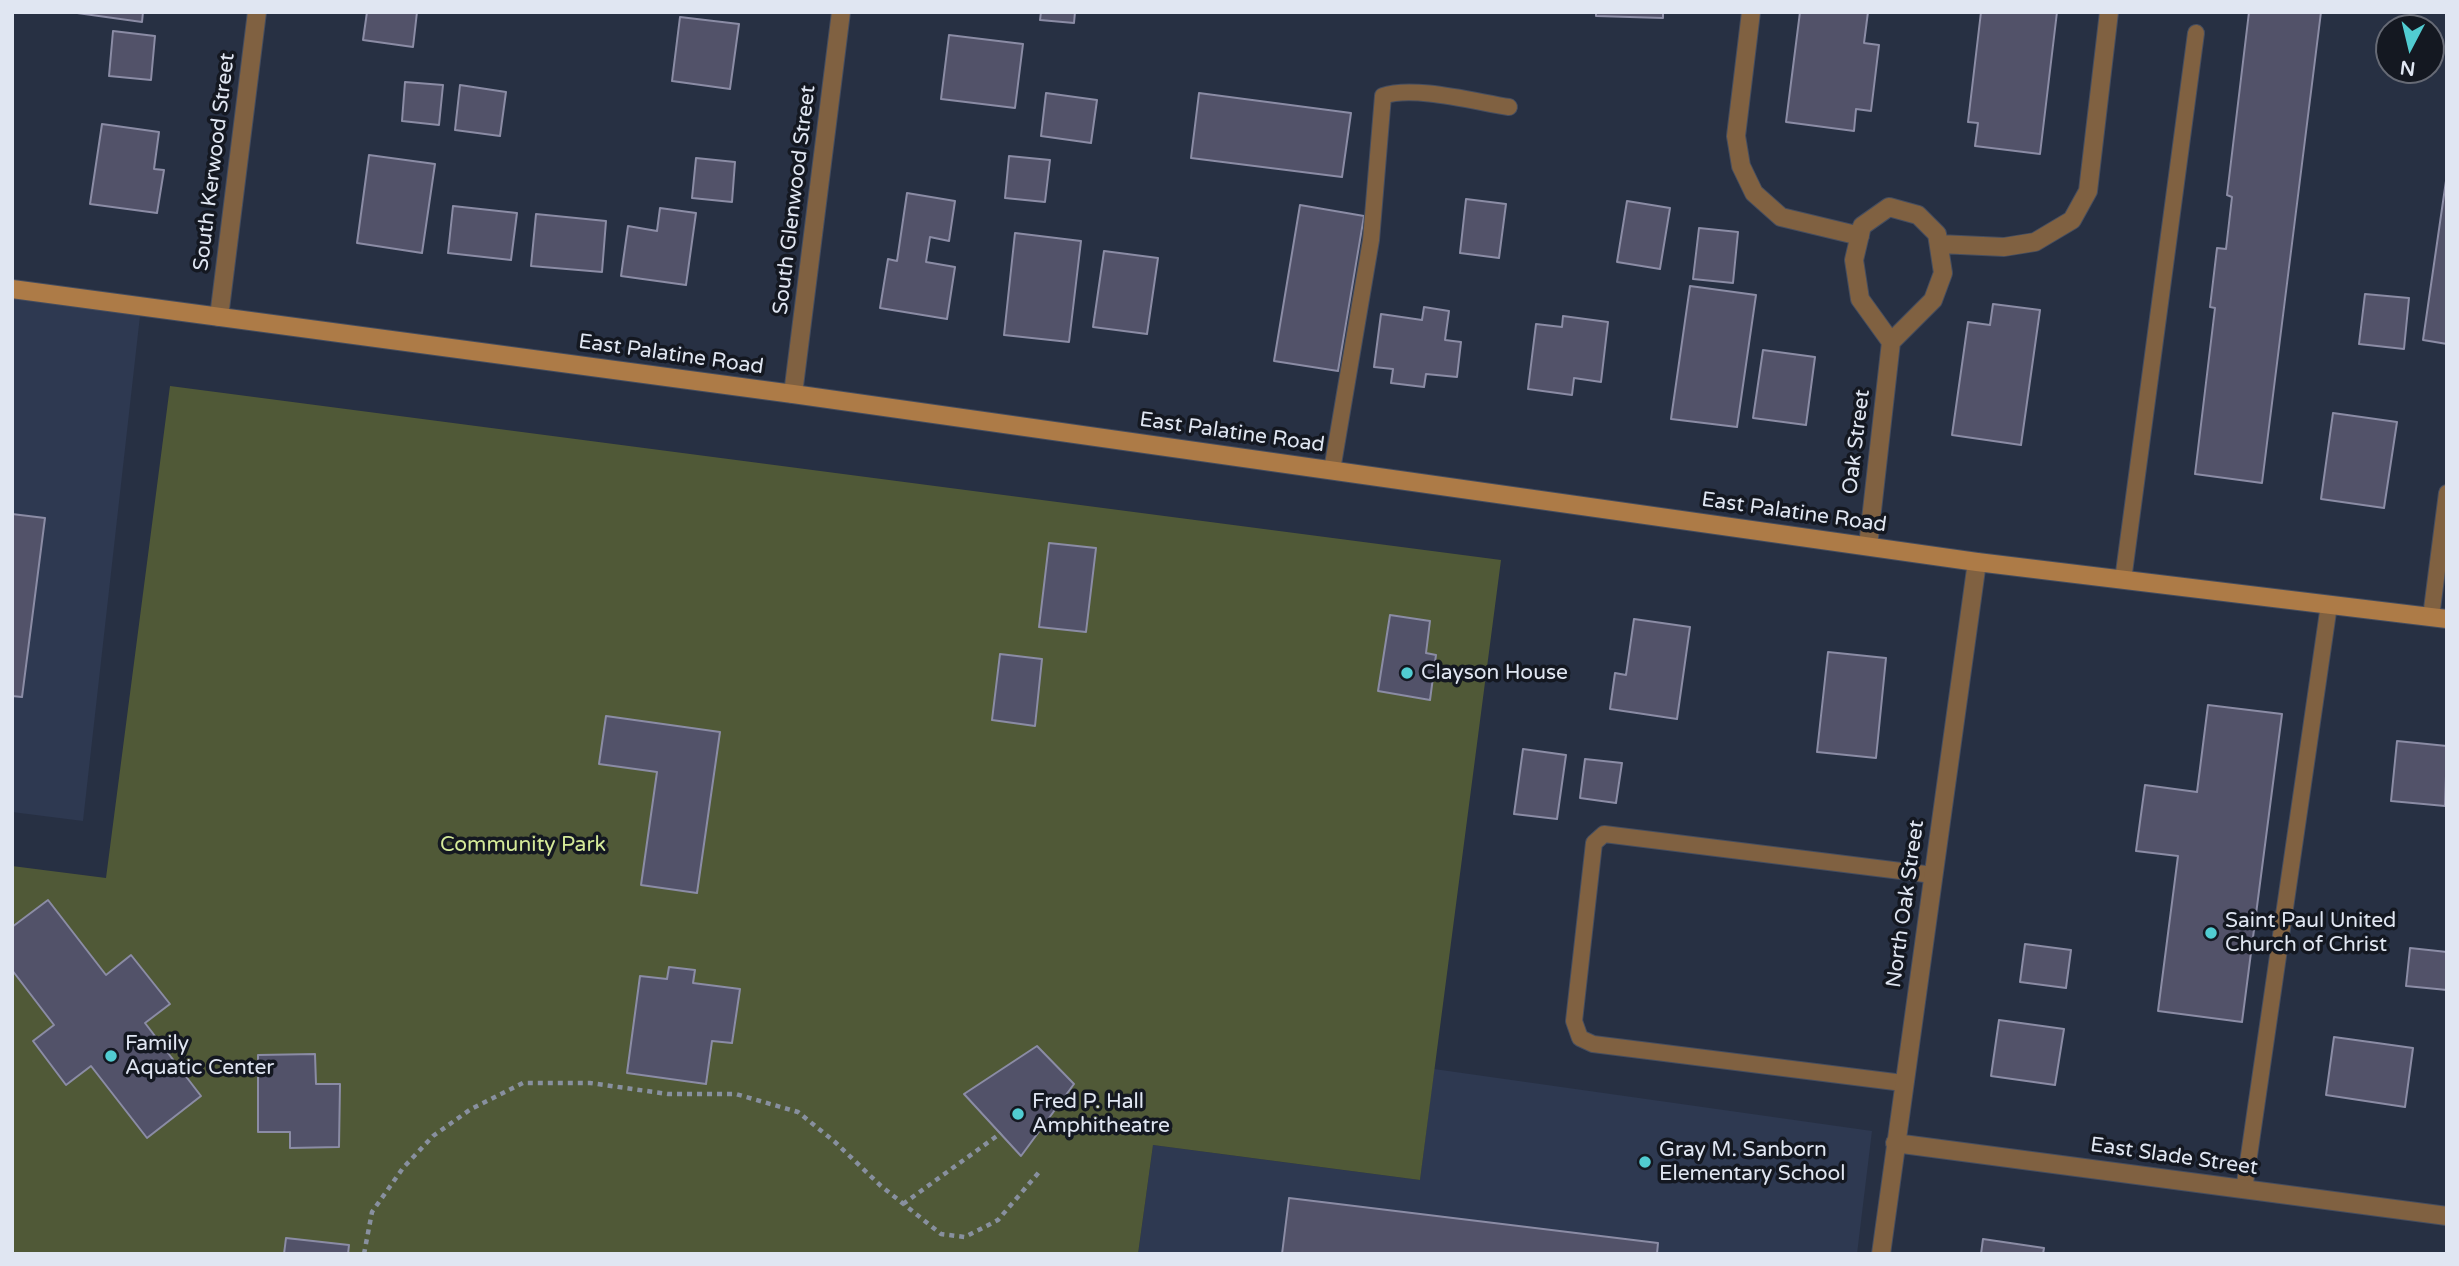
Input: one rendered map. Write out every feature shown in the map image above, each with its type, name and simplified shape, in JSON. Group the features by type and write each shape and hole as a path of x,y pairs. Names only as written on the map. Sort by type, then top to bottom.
{"main road":[{"name":"East Palatine Road","path":"12,289 793,394 1977,562 2439,618"}],"street":[{"name":"South Kerwood Street","path":"219,317 257,12"},
{"name":"South Glenwood Street","path":"793,394 841,12"},
{"path":"1751,12 1737,136 1741,166 1754,193 1781,217 1860,236"},
{"path":"1939,244 2004,247 2035,242 2072,220 2088,191 2109,12"},
{"path":"1889,207 1918,215 1937,234 1939,244 1943,272 1933,300 1891,342 1860,299 1854,260 1862,226 1889,207"},
{"name":"Oak Street","path":"1868,546 1891,342"},
{"name":"North Oak Street","path":"1881,1254 1977,562"},
{"name":"East Slade Street","path":"1895,1143 2447,1216"}],"lane":[{"path":"2123,580 2196,33"},
{"path":"1332,470 1371,240 1383,96 1394,92 1412,92 1509,107"},
{"path":"2439,618 2447,493"},
{"path":"2244,1189 2329,605"},
{"path":"1903,1083 1593,1044 1580,1038 1574,1021 1594,843 1604,834 1933,875"}],"path":[{"path":"365,1254 372,1212 403,1168 433,1136 471,1109 523,1083 590,1083 668,1094 736,1094 798,1112 835,1142 881,1186 941,1234 965,1237 998,1220 1040,1171"},
{"path":"903,1204 1001,1133"}],"shaded area":[{"path":"12,289 141,307 83,821 12,812"},
{"name":"Gray M. Sanborn Elementary School","path":"1434,1069 1872,1131 1857,1254 1138,1254 1153,1145 1420,1180"}],"green space":[{"name":"Community Park","path":"170,386 1501,560 1420,1180 1153,1145 1138,1254 12,1254 12,866 106,878"}],"building":[{"path":"70,12 143,12 142,22"},
{"path":"367,12 417,12 413,47 363,40"},
{"path":"1041,12 1075,12 1074,23 1040,20"},
{"path":"1596,12 1663,12 1663,18 1596,16"},
{"path":"1800,12 1868,12 1864,43 1879,45 1871,111 1856,109 1854,131 1786,122"},
{"path":"1981,12 2057,12 2040,154 1975,146 1978,123 1968,122"},
{"path":"2249,12 2321,12 2262,483 2195,474 2215,308 2210,307 2217,248 2226,249 2232,197 2227,195"},
{"path":"680,17 739,24 730,89 672,81"},
{"path":"113,31 155,36 151,80 109,76"},
{"path":"949,35 1023,44 1015,108 941,99"},
{"path":"405,82 443,85 439,125 402,121"},
{"path":"460,85 506,92 500,136 455,130"},
{"path":"1046,93 1097,100 1091,143 1041,136"},
{"path":"1199,93 1351,113 1342,177 1191,158"},
{"path":"102,124 159,132 154,169 164,170 157,213 90,204"},
{"path":"369,155 435,164 422,253 357,243"},
{"path":"1009,156 1050,160 1045,202 1005,198"},
{"path":"696,158 735,162 732,202 692,198"},
{"path":"2447,174 2447,344 2423,340"},
{"path":"907,193 955,201 949,241 930,237 926,262 955,267 947,319 880,308 888,259 897,261"},
{"path":"1466,199 1506,204 1499,258 1460,253"},
{"path":"1627,201 1670,208 1660,269 1617,262"},
{"path":"1300,205 1364,216 1338,371 1274,361"},
{"path":"453,206 517,213 511,260 448,253"},
{"path":"660,208 696,213 686,285 621,276 628,226 657,231"},
{"path":"536,214 606,221 602,272 531,266"},
{"path":"1699,228 1738,232 1733,283 1693,279"},
{"path":"1015,233 1081,241 1069,342 1004,335"},
{"path":"1104,251 1158,258 1147,334 1093,327"},
{"path":"1690,286 1756,295 1737,427 1671,419"},
{"path":"2365,294 2409,298 2404,349 2359,344"},
{"path":"1993,304 2040,310 2021,445 1952,435 1968,322 1990,325"},
{"path":"1424,307 1449,311 1445,340 1461,342 1457,377 1426,374 1424,387 1391,383 1393,369 1374,367 1381,314 1422,320"},
{"path":"1563,316 1608,322 1601,382 1574,378 1572,395 1528,389 1536,324 1562,327"},
{"path":"1763,350 1815,357 1806,425 1753,418"},
{"path":"2333,413 2397,422 2384,508 2321,499"},
{"path":"12,514 45,518 22,697 12,696"},
{"path":"1049,543 1096,548 1086,632 1039,627"},
{"name":"Clayson House","path":"1390,615 1430,621 1426,653 1436,655 1430,700 1378,691"},
{"path":"1634,619 1690,627 1677,719 1610,709 1615,673 1626,675"},
{"path":"1828,652 1886,658 1876,758 1817,752"},
{"path":"1000,654 1042,659 1035,726 992,720"},
{"name":"Saint Paul United Church of Christ","path":"2208,705 2282,714 2242,1022 2158,1011 2178,856 2136,851 2145,785 2197,792"},
{"path":"606,716 720,732 697,893 641,885 657,772 599,764"},
{"path":"2397,741 2447,746 2445,806 2391,801"},
{"path":"1523,749 1566,755 1557,819 1514,814"},
{"path":"1585,759 1622,763 1616,803 1580,798"},
{"path":"48,900 106,975 131,955 170,1004 145,1023 201,1096 147,1138 91,1066 66,1085 33,1041 54,1025 12,970 12,927"},
{"path":"2025,944 2071,950 2066,988 2020,982"},
{"path":"2410,948 2447,952 2447,990 2406,986"},
{"path":"669,967 695,970 693,983 740,989 732,1043 712,1041 706,1084 627,1073 640,976 667,979"},
{"path":"1999,1020 2064,1029 2055,1085 1991,1076"},
{"path":"2334,1037 2413,1048 2405,1107 2326,1095"},
{"name":"Fred P. Hall Amphitheatre","path":"1037,1046 1074,1084 1021,1156 964,1094"},
{"path":"315,1054 316,1084 340,1084 339,1147 290,1148 290,1132 258,1132 258,1055"},
{"path":"1289,1198 1658,1243 1657,1254 1282,1254"},
{"path":"286,1238 349,1245 348,1254 284,1254"},
{"path":"1983,1239 2044,1248 2043,1254 1981,1254"}],"place":[{"name":"Clayson House","path":"1407,673"},
{"name":"Saint Paul United Church of Christ","path":"2211,933"},
{"name":"Family Aquatic Center","path":"111,1056"},
{"name":"Fred P. Hall Amphitheatre","path":"1018,1114"},
{"name":"Gray M. Sanborn Elementary School","path":"1645,1162"}]}
